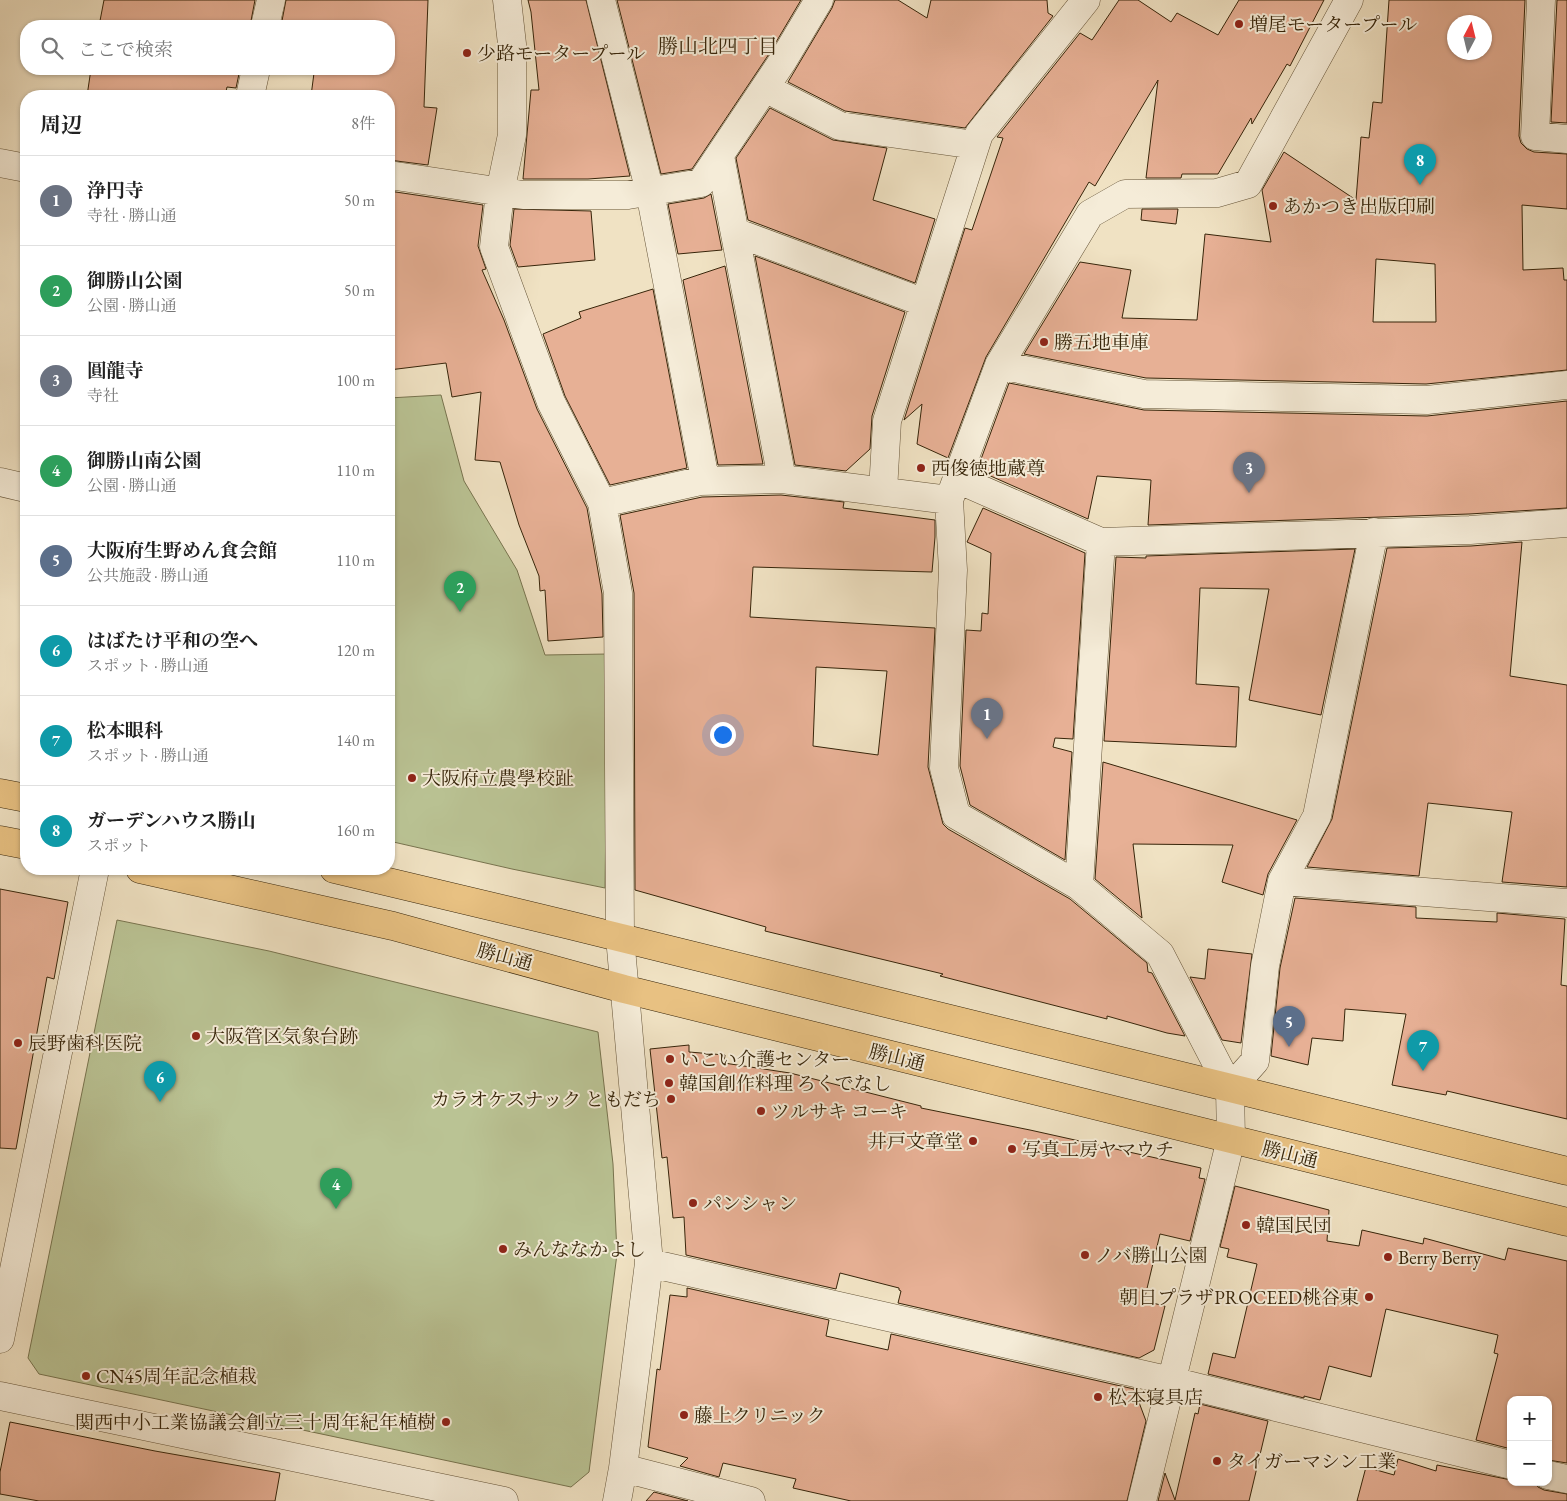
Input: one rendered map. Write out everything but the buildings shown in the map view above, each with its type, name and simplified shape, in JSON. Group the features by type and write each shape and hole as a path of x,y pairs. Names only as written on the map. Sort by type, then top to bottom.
{"main road":[{"path":"0,792 20,797"},
{"path":"0,840 20,844"},
{"name":"勝山通","path":"167,875 393,926 624,989 1567,1222"},
{"path":"359,875 620,937 1567,1171"}],"street":[{"path":"266,20 271,0"},
{"path":"507,0 512,44 512,135 500,192 494,247 551,402 602,502 618,593 620,937 649,1263 623,1468 617,1501"},
{"path":"602,0 650,192 704,481"},
{"path":"395,176 523,195 628,195 701,183 765,88 819,0"},
{"path":"883,491 887,421 978,134 1086,0"},
{"path":"1142,1501 1231,1139 1230,1089 1160,954 1079,886 956,815 944,768 953,570 953,490 999,365 1090,214 1125,194 1217,193 1248,184 1349,0"},
{"path":"1541,0 1535,136 1567,139"},
{"path":"251,90 255,75"},
{"path":"765,88 840,126 975,145"},
{"path":"720,156 782,479"},
{"path":"0,163 20,167"},
{"path":"734,232 925,304"},
{"path":"999,365 1144,394 1426,400 1567,385"},
{"path":"602,502 704,481 782,479 883,491 953,490 1101,542 1470,530 1567,523"},
{"path":"0,482 20,487"},
{"path":"1230,1089 1255,1062 1265,966 1282,881 1317,816 1374,532"},
{"path":"1079,886 1101,542"},
{"path":"0,1339 94,875"},
{"path":"1282,881 1567,903"},
{"path":"649,1263 1171,1381 1507,1465"},
{"path":"0,1396 504,1501"},
{"path":"623,1468 751,1501"},
{"path":"1552,1476 1567,1480"}],"green space":[{"path":"441,395 464,481 517,570 545,655 608,654 605,888 395,842 395,398"},
{"path":"117,920 269,951 598,1032 613,1164 617,1254 589,1472 571,1487 39,1374 28,1358"}],"place":[{"name":"増尾モータープール","path":"1239,24"},
{"name":"少路モータープール","path":"467,53"},
{"name":"ガーデンハウス勝山","path":"1420,185"},
{"name":"あかつき出版印刷","path":"1273,206"},
{"name":"勝五地車庫","path":"1044,342"},
{"name":"西俊徳地蔵尊","path":"921,468"},
{"name":"圓龍寺","path":"1249,493"},
{"name":"御勝山公園","path":"460,612"},
{"name":"浄円寺","path":"987,739"},
{"name":"大阪府立農學校趾","path":"412,778"},
{"name":"大阪管区気象台跡","path":"196,1036"},
{"name":"辰野歯科医院","path":"18,1043"},
{"name":"大阪府生野めん食会館","path":"1289,1047"},
{"name":"いこい介護センター","path":"670,1059"},
{"name":"松本眼科","path":"1423,1071"},
{"name":"韓国創作料理 ろくでなし","path":"669,1083"},
{"name":"カラオケスナック ともだち","path":"671,1099"},
{"name":"はばたけ平和の空へ","path":"160,1102"},
{"name":"ツルサキ コーキ","path":"761,1111"},
{"name":"井戸文章堂","path":"973,1141"},
{"name":"写真工房ヤマウチ","path":"1012,1149"},
{"name":"パンシャン","path":"693,1203"},
{"name":"御勝山南公園","path":"336,1209"},
{"name":"韓国民団","path":"1246,1225"},
{"name":"みんななかよし","path":"503,1249"},
{"name":"ノバ勝山公園","path":"1085,1255"},
{"name":"Berry Berry","path":"1388,1257"},
{"name":"朝日プラザPROCEED桃谷東","path":"1369,1297"},
{"name":"CN45周年記念植栽","path":"86,1376"},
{"name":"松本寝具店","path":"1098,1397"},
{"name":"藤上クリニック","path":"684,1415"},
{"name":"関西中小工業協議会創立三十周年紀年植樹","path":"446,1422"},
{"name":"タイガーマシン工業","path":"1217,1461"}],"district":[{"name":"勝山北四丁目","path":"718,46"}]}
